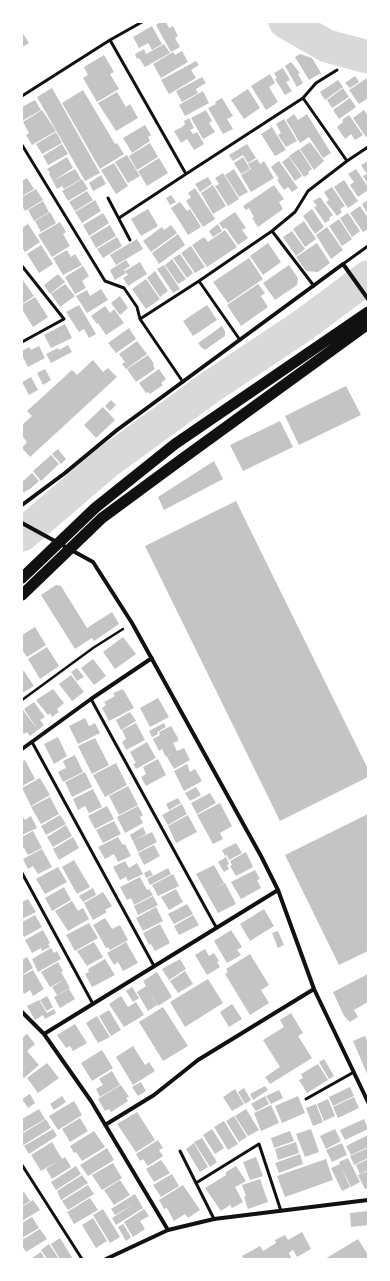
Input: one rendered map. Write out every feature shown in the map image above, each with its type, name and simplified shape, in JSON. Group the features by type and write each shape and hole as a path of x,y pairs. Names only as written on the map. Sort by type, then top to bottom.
{"highway":[{"path":"22,578 95,508 175,444 368,312"},
{"path":"22,595 102,518 368,324"}],"street":[{"path":"22,504 65,473 117,430 343,264 368,299"},
{"path":"22,523 93,562 132,623 261,856 278,890 314,989 368,1102"},
{"path":"22,749 91,699 152,658"},
{"path":"44,1034 278,890"},
{"path":"105,1125 154,1095 198,1060 314,989"},
{"path":"22,1012 44,1034 91,1101 168,1230"},
{"path":"106,1259 168,1230 214,1219 368,1200"}],"lane":[{"path":"22,96 110,40 142,22"},
{"path":"110,40 186,174"},
{"path":"119,218 303,98 316,83 337,70"},
{"path":"303,98 347,160"},
{"path":"22,145 105,281 124,288 137,307 140,319 183,382"},
{"path":"140,319 200,281 272,231 295,212 308,191 347,160 368,147"},
{"path":"108,198 130,240"},
{"path":"272,231 314,286"},
{"path":"343,264 368,246"},
{"path":"22,266 64,320 22,342"},
{"path":"200,281 240,340"},
{"path":"91,699 216,928"},
{"path":"32,742 154,966"},
{"path":"22,873 93,1004"},
{"path":"306,1099 354,1072"},
{"path":"196,1183 259,1144 281,1211"},
{"path":"180,1151 214,1219"},
{"path":"22,1165 82,1259"}],"path":[{"path":"22,700 93,648 132,623"}],"building":[{"path":"161,22 166,22 169,28 173,26 178,36 175,38 180,47 171,52 156,25"},
{"path":"152,26 162,44 152,50 148,43 139,48 133,37"},
{"path":"22,32 29,43 22,47"},
{"path":"164,44 170,53 145,67 139,58 137,59 135,54 144,49 146,54"},
{"path":"182,51 188,62 161,78 153,64 173,52 175,55"},
{"path":"300,54 312,58 321,73 309,80 295,57"},
{"path":"104,55 114,72 110,74 119,89 97,102 83,78 88,75 84,67"},
{"path":"196,61 199,65 191,70 196,78 169,94 161,80"},
{"path":"291,62 300,73 298,74 303,83 297,87 285,66"},
{"path":"283,68 290,80 286,82 292,91 285,95 275,79 277,78 274,73"},
{"path":"270,74 275,83 269,87 278,102 266,110 251,86"},
{"path":"355,76 359,82 350,88 345,83"},
{"path":"202,77 206,83 196,89 198,93 182,102 176,91"},
{"path":"367,78 368,98 359,104 349,90"},
{"path":"338,80 343,87 325,100 320,92"},
{"path":"52,88 100,173 85,181 37,97"},
{"path":"343,88 349,97 332,108 327,100"},
{"path":"248,89 260,108 244,119 231,100"},
{"path":"83,90 115,144 117,143 124,154 100,169 62,103"},
{"path":"203,91 209,103 185,116 179,105"},
{"path":"117,92 126,107 130,104 138,118 116,131 98,103"},
{"path":"222,98 233,116 227,119 233,129 223,134 208,108 216,104 215,102"},
{"path":"350,98 356,107 339,119 333,110"},
{"path":"35,100 41,110 22,121 22,107"},
{"path":"42,110 56,131 32,145 26,135 29,133 23,122"},
{"path":"206,110 212,121 209,123 215,132 203,139 191,118"},
{"path":"364,110 368,116 368,135 366,137 353,118"},
{"path":"294,114 298,120 307,114 331,153 323,158 309,137 300,143 286,120"},
{"path":"349,115 363,135 355,140 351,134 345,139 337,127 343,122 342,120"},
{"path":"189,118 194,128 190,130 193,134 197,132 204,144 194,150 187,139 181,143 174,131 182,127 185,124 184,121"},
{"path":"284,119 297,141 286,147 278,135 281,133 276,124"},
{"path":"145,125 151,135 148,137 150,141 132,153 123,138"},
{"path":"272,127 286,150 275,156 261,134"},
{"path":"56,132 62,143 42,154 36,144"},
{"path":"310,142 324,161 314,170 300,149"},
{"path":"150,143 158,157 137,170 129,156"},
{"path":"62,144 68,154 48,165 43,156"},
{"path":"247,144 256,158 248,163 243,155 233,161 229,155"},
{"path":"299,149 312,169 308,172 309,174 304,177 289,156"},
{"path":"127,155 140,176 128,183 115,162"},
{"path":"67,157 73,168 53,181 47,169"},
{"path":"243,157 250,169 241,174 234,163"},
{"path":"289,157 302,176 295,181 282,162"},
{"path":"159,158 168,173 147,186 138,171"},
{"path":"257,159 260,164 264,161 274,178 251,192 241,175 251,169 248,164"},
{"path":"279,161 298,188 292,192 288,187 284,190 271,167"},
{"path":"368,161 368,184 363,176 367,174 361,165"},
{"path":"114,163 128,186 116,194 101,170"},
{"path":"75,169 81,179 64,189 62,186 57,189 53,181"},
{"path":"234,169 248,192 239,197 225,175"},
{"path":"356,169 368,187 368,190 358,197 350,185 354,182 348,174"},
{"path":"223,173 239,199 228,206 215,186 219,184 215,178"},
{"path":"101,175 106,184 93,191 89,183"},
{"path":"208,177 212,184 200,192 195,184"},
{"path":"27,178 34,189 22,196 22,181"},
{"path":"82,179 88,189 68,201 62,191"},
{"path":"344,180 358,201 348,208 334,187"},
{"path":"213,185 226,206 213,214 201,193"},
{"path":"274,185 284,199 279,202 283,209 258,227 252,218 254,217 249,208 246,210 243,206"},
{"path":"332,187 345,206 340,209 342,212 337,216 326,202 329,200 324,192"},
{"path":"195,188 215,219 203,227 186,201 191,197 188,193"},
{"path":"36,189 43,200 25,211 22,206 22,197"},
{"path":"87,191 93,200 75,211 69,202"},
{"path":"171,195 176,202 170,205 166,198"},
{"path":"320,197 333,215 329,218 330,220 325,223 314,207 317,206 313,201"},
{"path":"95,200 101,211 82,223 75,212"},
{"path":"368,200 368,214 362,204"},
{"path":"43,201 49,212 34,221 28,210"},
{"path":"180,202 187,211 190,209 201,227 188,235 171,208"},
{"path":"360,206 368,218 368,229 363,232 350,213"},
{"path":"148,209 158,226 141,236 131,219"},
{"path":"312,209 324,227 315,234 303,216"},
{"path":"50,212 56,223 41,232 35,221"},
{"path":"235,212 246,228 242,230 248,238 238,245 226,228 223,229 219,223"},
{"path":"103,213 109,223 89,236 83,225"},
{"path":"348,213 360,231 352,237 340,218"},
{"path":"339,219 352,239 342,246 329,226"},
{"path":"304,221 316,239 305,247 293,229"},
{"path":"60,222 66,232 63,234 70,246 52,257 38,235"},
{"path":"28,224 40,242 25,252 22,247 22,228"},
{"path":"218,224 222,231 213,237 209,231"},
{"path":"110,225 116,236 96,248 90,237"},
{"path":"171,225 177,233 151,252 143,241 162,227 164,230"},
{"path":"327,227 343,250 331,259 316,235"},
{"path":"225,230 237,247 207,267 192,245 204,237 208,242"},
{"path":"292,231 305,249 296,256 283,237"},
{"path":"178,234 185,245 159,264 152,253"},
{"path":"117,237 122,246 103,258 97,249"},
{"path":"137,239 143,249 116,265 110,255"},
{"path":"268,243 281,262 263,275 250,256"},
{"path":"317,243 330,263 318,272 306,271 296,257"},
{"path":"41,245 53,264 39,273 27,254"},
{"path":"191,246 205,267 195,273 181,253"},
{"path":"67,250 71,257 75,254 82,265 63,275 53,258"},
{"path":"180,254 193,273 187,278 173,258"},
{"path":"249,258 263,279 228,303 213,282"},
{"path":"172,259 186,279 178,284 165,265"},
{"path":"126,260 130,266 124,270 126,273 115,280 110,270"},
{"path":"140,262 147,274 128,286 123,278 128,275 125,271"},
{"path":"164,265 180,289 173,293 157,269"},
{"path":"289,265 298,278 297,285 275,300 263,283"},
{"path":"83,266 89,276 82,281 86,288 75,294 65,277"},
{"path":"155,271 168,291 160,297 147,278"},
{"path":"58,274 65,282 50,294 44,285"},
{"path":"22,279 34,296 22,304"},
{"path":"146,279 160,299 146,309 132,289"},
{"path":"65,284 75,296 60,307 51,294"},
{"path":"258,284 265,293 261,296 268,307 241,326 227,305"},
{"path":"101,289 108,300 87,313 76,296 87,290 90,296"},
{"path":"120,296 128,308 120,315 111,303"},
{"path":"35,297 48,317 33,327 22,309 22,305"},
{"path":"79,305 96,334 89,338 84,329 79,332 66,312"},
{"path":"207,305 217,320 193,336 183,321"},
{"path":"105,306 110,313 114,309 124,323 106,335 91,316"},
{"path":"65,324 72,338 51,348 44,335"},
{"path":"222,326 225,331 225,336 205,350 201,347 198,343"},
{"path":"129,328 136,339 116,353 108,343"},
{"path":"137,341 147,354 126,369 122,364 125,362 119,354"},
{"path":"68,345 72,352 51,363 46,354 58,348 59,350"},
{"path":"39,346 45,358 28,367 22,355 22,351 29,347 31,350"},
{"path":"148,355 154,364 155,369 136,382 127,369"},
{"path":"93,360 103,372 108,368 117,377 30,457 22,448 27,442 22,436 22,425 32,416 27,411 72,370 77,375"},
{"path":"45,369 51,380 43,385 37,373"},
{"path":"159,369 166,379 161,383 163,385 150,394 148,392 146,393 139,383"},
{"path":"31,377 38,390 29,395 22,382"},
{"path":"346,386 361,415 299,445 285,416"},
{"path":"111,400 116,405 110,411 105,406"},
{"path":"103,407 115,420 96,438 84,425"},
{"path":"280,421 293,447 243,471 230,445"},
{"path":"58,449 66,459 61,464 52,454"},
{"path":"51,455 59,464 41,481 33,471"},
{"path":"214,461 223,479 164,510 158,497"},
{"path":"32,473 39,481 30,489 22,493 22,482"},
{"path":"236,501 368,769 368,777 280,821 145,546"},
{"path":"56,585 61,586 87,628 112,612 119,624 94,641 92,638 75,649 41,595"},
{"path":"35,627 46,645 27,657 22,650 22,635"},
{"path":"123,637 136,654 115,669 103,652"},
{"path":"47,647 59,666 40,679 28,659"},
{"path":"93,659 106,676 94,685 81,668"},
{"path":"77,668 84,677 77,681 71,672"},
{"path":"24,671 34,686 22,693 22,672"},
{"path":"71,675 84,692 72,701 59,684"},
{"path":"53,689 64,703 57,709 59,712 52,717 50,713 48,715 36,700"},
{"path":"123,689 134,708 109,721 102,708 106,705 104,702 115,696 113,693"},
{"path":"158,698 169,717 150,727 140,708"},
{"path":"34,702 45,717 40,720 44,725 38,730 24,709"},
{"path":"23,710 38,730 30,736 27,732 24,734 22,731"},
{"path":"130,712 136,721 121,730 116,720"},
{"path":"85,718 89,726 95,723 100,733 78,744 69,726"},
{"path":"136,723 145,740 126,750 122,742 126,739 122,730"},
{"path":"164,723 166,727 152,737 149,731"},
{"path":"171,726 178,738 178,741 173,743 177,751 184,748 190,760 174,769 167,757 175,752 166,757 162,749 159,751 153,739 160,735 159,732"},
{"path":"58,737 67,756 54,764 44,744"},
{"path":"95,738 109,765 92,774 78,746"},
{"path":"147,742 156,758 136,769 133,764 136,763 130,752"},
{"path":"75,755 83,772 63,782 58,772 66,768 63,761"},
{"path":"158,759 166,775 146,786 141,777 146,774 143,767"},
{"path":"25,760 35,779 22,786 22,762"},
{"path":"116,763 127,785 105,797 93,775"},
{"path":"187,764 190,772 195,769 202,781 184,791 174,771"},
{"path":"85,772 92,787 72,797 65,782"},
{"path":"40,778 50,795 31,806 22,788"},
{"path":"128,786 138,805 119,815 109,796"},
{"path":"196,787 201,795 190,801 185,793"},
{"path":"93,789 102,807 89,813 85,806 78,810 73,799"},
{"path":"210,793 216,803 197,814 191,803"},
{"path":"50,797 59,814 41,824 31,807"},
{"path":"178,798 181,803 169,810 166,804"},
{"path":"220,803 232,826 220,833 223,839 213,844 197,815"},
{"path":"182,804 187,814 168,825 162,815"},
{"path":"107,806 114,819 95,829 88,816"},
{"path":"138,806 143,815 140,817 143,823 125,833 117,817"},
{"path":"368,814 368,951 339,965 285,855"},
{"path":"22,815 25,820 31,816 37,828 22,835"},
{"path":"60,815 66,824 46,835 41,826"},
{"path":"188,815 197,832 176,843 168,826"},
{"path":"114,821 121,834 103,843 96,830"},
{"path":"66,825 72,836 53,847 47,837"},
{"path":"143,827 146,834 133,841 130,835"},
{"path":"33,831 42,848 28,855 24,848 22,849 22,837"},
{"path":"152,832 157,842 138,852 133,841"},
{"path":"73,837 79,848 59,860 53,849"},
{"path":"118,837 123,845 125,844 131,856 118,862 114,854 105,859 98,847"},
{"path":"236,843 242,853 229,860 227,855 225,856 222,850"},
{"path":"154,845 160,856 144,865 138,853"},
{"path":"42,849 52,867 38,874 33,866 28,869 23,859"},
{"path":"246,852 253,867 236,876 230,866 232,865 230,861"},
{"path":"226,857 229,864 227,865 229,869 224,872 218,862"},
{"path":"74,860 90,887 77,894 62,867"},
{"path":"125,861 129,868 137,863 143,874 128,881 126,877 120,880 113,867"},
{"path":"214,865 224,883 213,889 225,883 236,904 218,913 196,874"},
{"path":"58,867 67,882 45,894 36,879"},
{"path":"168,868 171,874 150,885 147,879"},
{"path":"150,870 153,875 146,878 144,873"},
{"path":"255,870 260,879 257,880 261,888 241,899 231,882"},
{"path":"173,874 179,886 158,896 152,885"},
{"path":"140,877 147,890 149,889 153,895 134,905 131,898 127,900 120,887"},
{"path":"64,887 71,900 52,911 45,898"},
{"path":"93,888 96,895 83,902 79,896"},
{"path":"176,889 183,902 169,910 161,897"},
{"path":"103,892 112,906 105,910 107,912 93,920 84,903"},
{"path":"153,896 158,905 138,915 134,906"},
{"path":"28,899 36,912 22,919 22,902"},
{"path":"72,901 78,911 83,908 89,919 68,931 55,911"},
{"path":"187,904 193,914 174,924 168,914"},
{"path":"156,907 163,921 143,931 136,918"},
{"path":"264,909 274,926 250,941 240,924"},
{"path":"35,915 42,927 24,937 22,933 22,922"},
{"path":"193,915 199,925 179,935 174,926"},
{"path":"105,918 112,929 120,925 128,940 110,950 108,947 106,948 93,925"},
{"path":"89,923 98,938 75,951 66,935"},
{"path":"160,924 170,943 155,951 151,944 149,945 143,933"},
{"path":"43,930 50,943 48,944 50,947 42,951 41,948 32,953 25,940"},
{"path":"231,930 242,947 237,950 241,955 227,963 214,941"},
{"path":"278,931 284,945 278,948 272,933"},
{"path":"94,942 103,957 87,966 77,951"},
{"path":"126,942 138,963 123,971 118,962 114,965 107,953"},
{"path":"51,948 54,953 57,951 61,959 38,972 32,959"},
{"path":"205,949 209,956 214,953 219,961 217,962 220,967 207,975 195,955"},
{"path":"250,954 269,985 261,990 269,1003 250,1015 225,974 228,972 226,969"},
{"path":"27,957 33,968 22,975 22,960"},
{"path":"105,959 115,975 92,987 85,974 89,972 88,969"},
{"path":"180,959 186,969 169,980 162,969"},
{"path":"58,962 65,979 50,987 41,972"},
{"path":"33,970 44,989 33,996 30,990 24,994 22,990 22,976"},
{"path":"185,971 193,984 178,993 170,981"},
{"path":"157,972 172,997 158,1006 143,981"},
{"path":"368,974 368,1002 354,1010 358,1017 350,1022 344,1016 333,992"},
{"path":"65,979 70,988 57,995 52,987"},
{"path":"208,979 223,1003 185,1027 170,1002"},
{"path":"146,986 157,1005 148,1011 137,992"},
{"path":"132,987 139,998 133,1002 126,991"},
{"path":"69,989 75,999 60,1008 54,997"},
{"path":"47,996 53,1007 47,1011 40,1000"},
{"path":"121,996 128,1007 136,1002 144,1015 124,1027 109,1004"},
{"path":"39,1000 47,1013 54,1009 56,1013 45,1019 43,1015 35,1020 27,1006"},
{"path":"232,1004 242,1019 229,1027 220,1012"},
{"path":"163,1007 188,1046 163,1061 139,1022"},
{"path":"109,1010 121,1030 111,1036 99,1016"},
{"path":"291,1013 303,1033 298,1036 312,1058 270,1084 265,1077 280,1067 263,1040 284,1027 280,1020"},
{"path":"97,1016 110,1037 98,1043 86,1023"},
{"path":"75,1024 87,1043 73,1051 70,1046 66,1048 57,1035"},
{"path":"27,1034 35,1044 27,1051 39,1065 24,1078 22,1076 22,1038"},
{"path":"365,1036 368,1042 368,1076 353,1041"},
{"path":"133,1046 145,1065 149,1062 155,1071 133,1085 116,1057"},
{"path":"102,1050 113,1068 92,1081 81,1063"},
{"path":"324,1059 334,1076 329,1079 319,1062"},
{"path":"47,1063 59,1078 38,1093 27,1078"},
{"path":"318,1064 328,1080 307,1093 299,1080 303,1078 301,1074"},
{"path":"112,1071 120,1085 100,1097 96,1089 103,1085 99,1079"},
{"path":"141,1082 146,1091 138,1096 132,1087"},
{"path":"121,1085 129,1097 126,1098 128,1101 111,1112 109,1109 105,1111 98,1099"},
{"path":"265,1086 268,1090 253,1100 250,1094"},
{"path":"350,1087 354,1096 333,1106 329,1097"},
{"path":"244,1088 251,1100 245,1104 238,1092"},
{"path":"235,1089 244,1104 232,1111 223,1097"},
{"path":"279,1090 283,1098 271,1104 266,1096"},
{"path":"30,1094 35,1103 28,1108 22,1099"},
{"path":"62,1096 66,1102 54,1110 50,1104"},
{"path":"265,1096 269,1104 256,1111 251,1104"},
{"path":"298,1096 305,1113 282,1123 275,1106"},
{"path":"354,1097 359,1108 338,1118 333,1107"},
{"path":"328,1099 335,1116 324,1121 317,1104"},
{"path":"74,1101 82,1115 58,1130 49,1116"},
{"path":"316,1104 323,1122 313,1126 306,1108"},
{"path":"271,1105 279,1123 261,1131 254,1113"},
{"path":"39,1109 45,1119 23,1132 22,1119"},
{"path":"246,1109 259,1130 248,1136 235,1116"},
{"path":"137,1112 155,1140 136,1152 117,1124"},
{"path":"234,1116 247,1137 239,1142 226,1121"},
{"path":"80,1118 88,1131 70,1142 62,1129"},
{"path":"46,1119 51,1128 22,1146 22,1134"},
{"path":"364,1119 368,1129 345,1140 340,1130"},
{"path":"224,1121 238,1144 228,1150 214,1127"},
{"path":"53,1129 57,1136 29,1154 24,1146"},
{"path":"212,1129 224,1148 215,1154 203,1135"},
{"path":"311,1129 319,1152 305,1157 296,1134"},
{"path":"335,1129 341,1141 326,1149 320,1136"},
{"path":"94,1131 105,1147 82,1161 76,1152 74,1153 70,1146"},
{"path":"290,1131 294,1141 274,1148 271,1138"},
{"path":"368,1135 368,1147 351,1155 346,1146"},
{"path":"202,1138 217,1162 210,1167 194,1142"},
{"path":"158,1140 163,1148 159,1150 163,1156 148,1166 143,1159 140,1161 136,1154"},
{"path":"52,1142 62,1159 65,1157 71,1167 52,1179 46,1169 58,1161 41,1171 31,1155"},
{"path":"296,1142 299,1153 278,1160 275,1149"},
{"path":"194,1143 208,1167 200,1172 186,1149"},
{"path":"342,1143 347,1155 332,1162 326,1150"},
{"path":"107,1148 114,1160 88,1176 80,1165"},
{"path":"368,1148 368,1158 354,1165 350,1156"},
{"path":"300,1154 303,1164 279,1173 275,1163"},
{"path":"256,1157 263,1176 250,1180 243,1162"},
{"path":"348,1158 360,1182 351,1187 339,1162"},
{"path":"326,1159 333,1180 285,1197 277,1176"},
{"path":"368,1159 368,1170 360,1174 356,1165"},
{"path":"161,1160 170,1173 154,1182 146,1169"},
{"path":"113,1163 122,1178 102,1190 92,1175"},
{"path":"340,1164 350,1187 342,1191 331,1168"},
{"path":"76,1166 81,1174 56,1190 51,1182"},
{"path":"236,1166 246,1181 235,1187 243,1202 232,1208 230,1205 221,1211 205,1188 226,1175 226,1172"},
{"path":"368,1171 368,1188 365,1189 358,1175"},
{"path":"172,1174 179,1186 161,1197 153,1185"},
{"path":"82,1175 88,1183 61,1200 57,1191"},
{"path":"260,1179 268,1202 248,1209 244,1197 246,1196 242,1185"},
{"path":"120,1180 130,1195 114,1205 104,1190"},
{"path":"88,1185 94,1194 68,1210 62,1201"},
{"path":"183,1185 200,1210 188,1218 185,1214 174,1221 167,1208 164,1209 159,1200"},
{"path":"24,1192 30,1201 22,1206 22,1193"},
{"path":"135,1194 143,1208 116,1225 112,1218 134,1204 115,1215 111,1209"},
{"path":"90,1198 98,1210 74,1224 67,1212"},
{"path":"33,1200 40,1210 22,1221 22,1207"},
{"path":"103,1209 120,1237 110,1243 93,1215"},
{"path":"144,1209 149,1216 140,1221 145,1229 133,1237 124,1222"},
{"path":"368,1211 368,1225 351,1227 350,1213"},
{"path":"32,1217 39,1228 22,1238 22,1223"},
{"path":"93,1218 107,1241 96,1248 82,1225"},
{"path":"123,1224 131,1237 126,1241 118,1227"},
{"path":"40,1229 47,1239 26,1252 22,1246 22,1240"},
{"path":"302,1232 311,1249 297,1257 293,1250 289,1253 292,1259 244,1259 242,1256 260,1246 263,1251 276,1243 275,1240 285,1235 288,1240"},
{"path":"60,1238 73,1259 60,1259 51,1244"},
{"path":"358,1239 368,1255 368,1259 325,1259"},
{"path":"49,1244 59,1259 47,1259 41,1250"},
{"path":"41,1252 45,1259 32,1258"}],"waterway":[{"path":"285,22 327,46 368,57"},
{"path":"22,535 106,463 209,388 302,326 368,277"}]}
